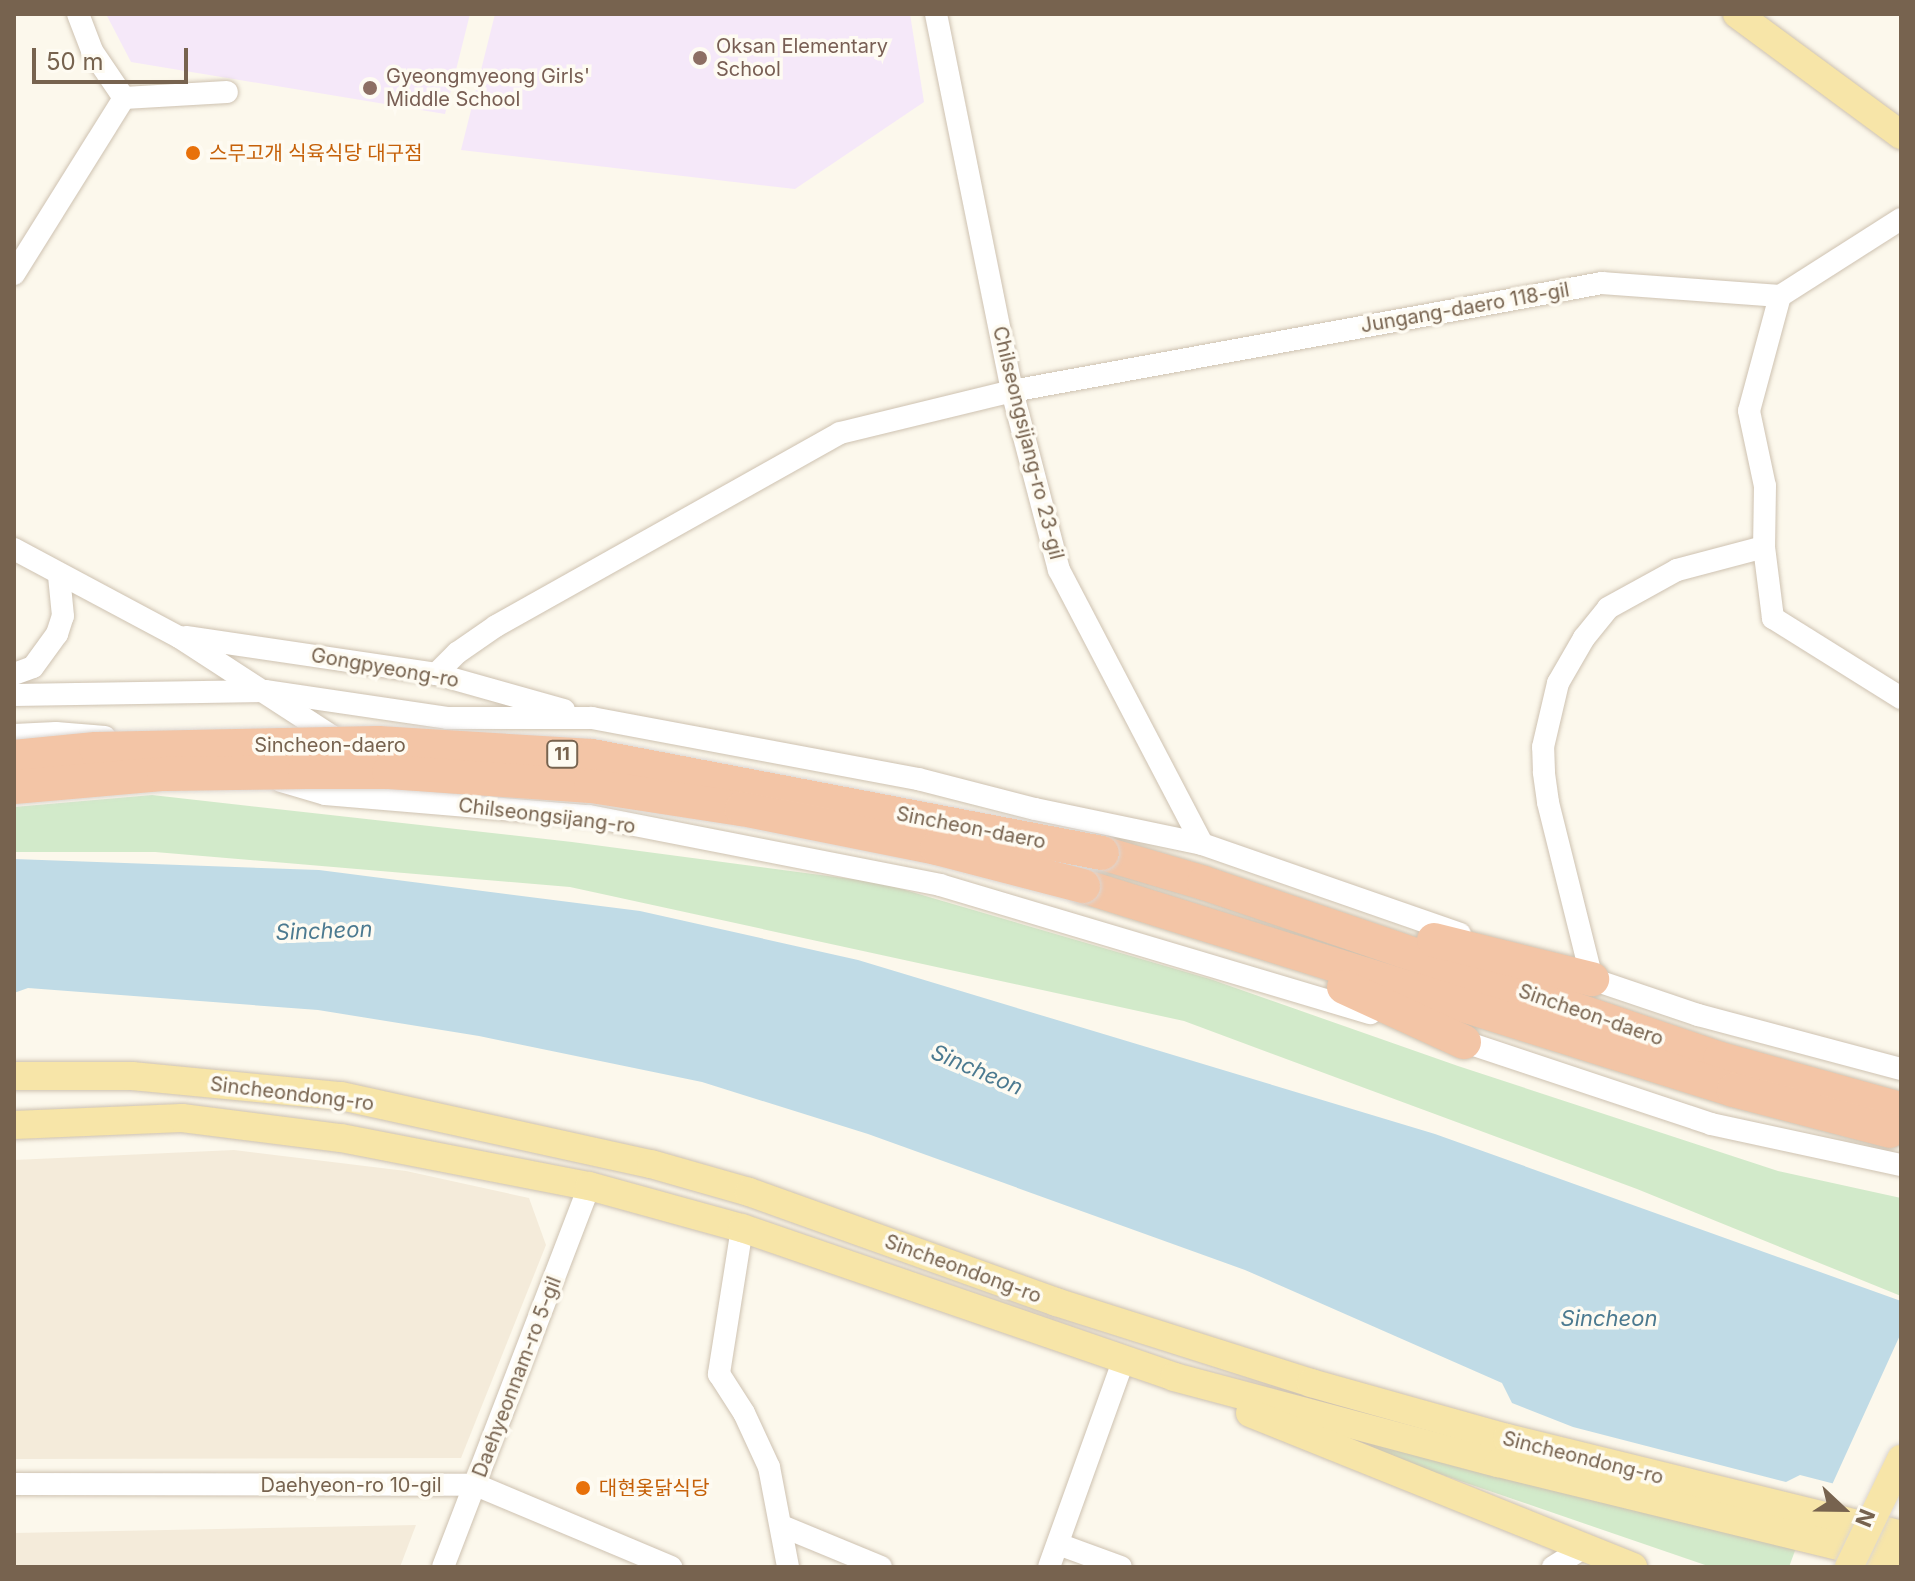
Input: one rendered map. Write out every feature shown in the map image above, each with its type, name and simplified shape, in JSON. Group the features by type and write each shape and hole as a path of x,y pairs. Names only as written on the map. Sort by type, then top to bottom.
{"highway":[{"name":"Sincheon-daero","path":"14,757 96,749 378,743 592,756 1102,853 1204,883 1720,1059 1894,1144"},
{"name":"Sincheon-daero","path":"14,787 164,774 389,772 591,786 742,809 937,848 1083,886 1734,1090 1894,1144"},
{"path":"1204,883 1592,979"},
{"path":"1205,923 1464,1042"}],"main road":[{"path":"1743,16 1901,135"},
{"name":"Sincheondong-ro","path":"14,1076 132,1076 341,1096 651,1164 749,1192 1056,1302 1311,1383 1507,1438 1901,1535"},
{"path":"14,1108 182,1118"},
{"name":"Sincheondong-ro","path":"14,1125 182,1118 341,1138 589,1186 742,1228 1123,1362 1498,1463 1901,1561"},
{"path":"1123,1362 1633,1567"},
{"path":"1849,1567 1901,1459"}],"street":[{"path":"78,14 92,51 124,98"},
{"name":"Chilseongsijang-ro 23-gil","path":"936,14 1012,391 1059,570 1202,844"},
{"path":"124,98 227,92"},
{"path":"14,274 124,98"},
{"path":"1901,219 1780,296 1749,411 1765,486 1764,547 1773,618 1901,698"},
{"name":"Jungang-daero 118-gil","path":"1012,391 1602,283 1780,296"},
{"path":"436,674 457,653 496,626 840,433 1012,391"},
{"path":"1592,979 1548,802 1544,772 1543,747 1558,683 1584,638 1608,608 1677,570 1764,547"},
{"name":"Gongpyeong-ro","path":"14,549 59,576 175,635 436,803"},
{"path":"14,674 33,667 57,634 63,616 59,576"},
{"name":"Gongpyeong-ro","path":"175,635 436,674 592,718"},
{"path":"14,695 265,691 447,718 592,718 918,779 1035,809 1202,844 1698,1015 1901,1069"},
{"path":"436,803 413,775 409,758 422,731 447,718"},
{"name":"Chilseongsijang-ro","path":"14,735 56,733 138,739 325,794 589,816 940,885 1464,1042 1711,1124 1894,1144"},
{"name":"Daehyeonnam-ro 5-gil","path":"443,1567 589,1186"},
{"path":"742,1228 719,1374 744,1413 769,1467 788,1567"},
{"path":"1049,1567 1123,1362"},
{"name":"Daehyeon-ro 10-gil","path":"14,1484 476,1485 671,1567"},
{"path":"782,1526 881,1567"},
{"path":"1058,1544 1121,1567"},
{"path":"1553,1567 1585,1547"}],"shaded area":[{"name":"Gyeongmyeong Girls' Middle School","path":"106,14 470,14 445,114 131,62"},
{"name":"Oksan Elementary School","path":"495,14 910,14 924,102 795,189 461,150"},
{"path":"234,1150 406,1171 529,1198 546,1245 461,1458 14,1459 14,1160"},
{"path":"416,1525 400,1567 14,1567 14,1533"}],"green space":[{"path":"152,795 572,842 881,883 1210,979 1458,1066 1778,1171 1901,1198 1901,1296 1637,1189 1184,1021 570,887 155,852 14,852 14,807"},
{"path":"1297,1418 1796,1548 1789,1567 1711,1567 1300,1426"}],"water":[{"name":"Sincheon","path":"14,859 319,870 640,911 858,960 1435,1134 1901,1301 1901,1501 1800,1475 1786,1482 1573,1427 1512,1403 1502,1383 1245,1270 868,1134 702,1082 479,1036 318,1010 28,988 14,993"}],"pier":[{"path":"1901,1333 1901,1505 1831,1487"}],"place":[{"name":"Oksan Elementary School","path":"700,58"},
{"name":"Gyeongmyeong Girls' Middle School","path":"370,88"},
{"name":"스무고개 식육식당 대구점","path":"193,153"},
{"name":"대현옻닭식당","path":"583,1488"}]}
